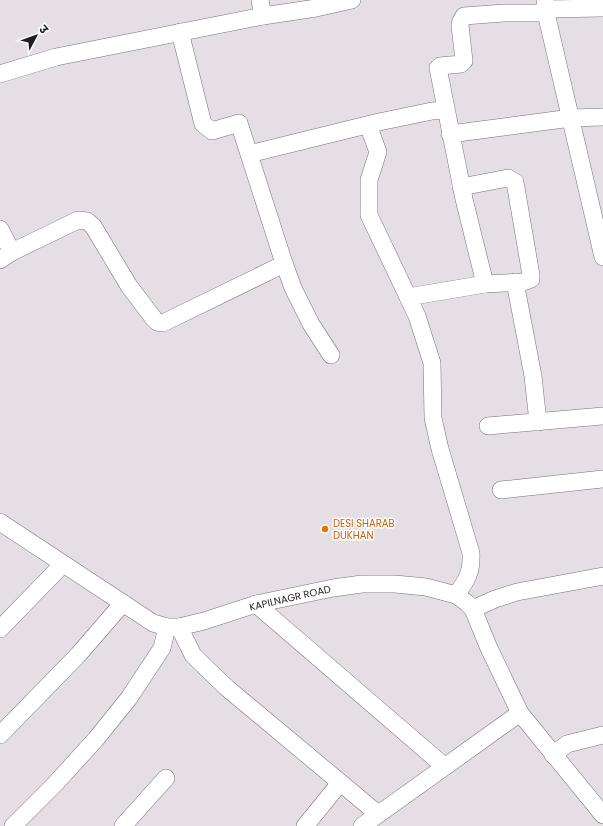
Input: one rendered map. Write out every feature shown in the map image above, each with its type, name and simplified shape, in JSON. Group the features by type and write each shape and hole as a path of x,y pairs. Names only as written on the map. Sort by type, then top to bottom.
{"street":[{"path":"0,74 56,57 180,32 261,8 316,8 352,0"},
{"path":"485,284 461,187 438,70 440,66 461,64 464,61 460,25 462,18 467,15 545,7 603,8"},
{"path":"545,7 603,257"},
{"path":"180,32 203,124 212,131 239,123 293,288 311,324 332,354"},
{"path":"249,154 368,125 432,111 446,110"},
{"path":"450,134 571,118 603,117"},
{"path":"368,125 378,152 369,180 369,214 417,316 432,363 433,418 440,449 471,553 472,564 467,580 456,595"},
{"path":"408,297 485,284 528,281 531,279 515,182 508,178 461,187"},
{"path":"0,229 6,256 78,220 87,221 93,226 129,286 154,319 161,323 284,264"},
{"path":"515,282 533,376 538,422"},
{"path":"488,426 603,416"},
{"path":"501,490 603,479"},
{"path":"0,522 153,623 173,627 203,665 340,784 378,814"},
{"path":"0,629 63,564"},
{"path":"472,609 495,599 517,592 603,576"},
{"name":"KAPILNAGR ROAD","path":"173,627 204,621 256,604 332,588 362,584 395,584 426,587 456,595 467,603 472,609 520,713 603,815"},
{"path":"0,735 78,655 123,603"},
{"path":"256,604 444,766"},
{"path":"13,826 55,784 96,739 129,698 162,648 173,627"},
{"path":"362,826 520,713"},
{"path":"553,755 568,744 603,735"},
{"path":"123,826 166,778"},
{"path":"305,826 340,784"}],"place":[{"name":"DESI SHARAB DUKHAN","path":"325,529"}]}
